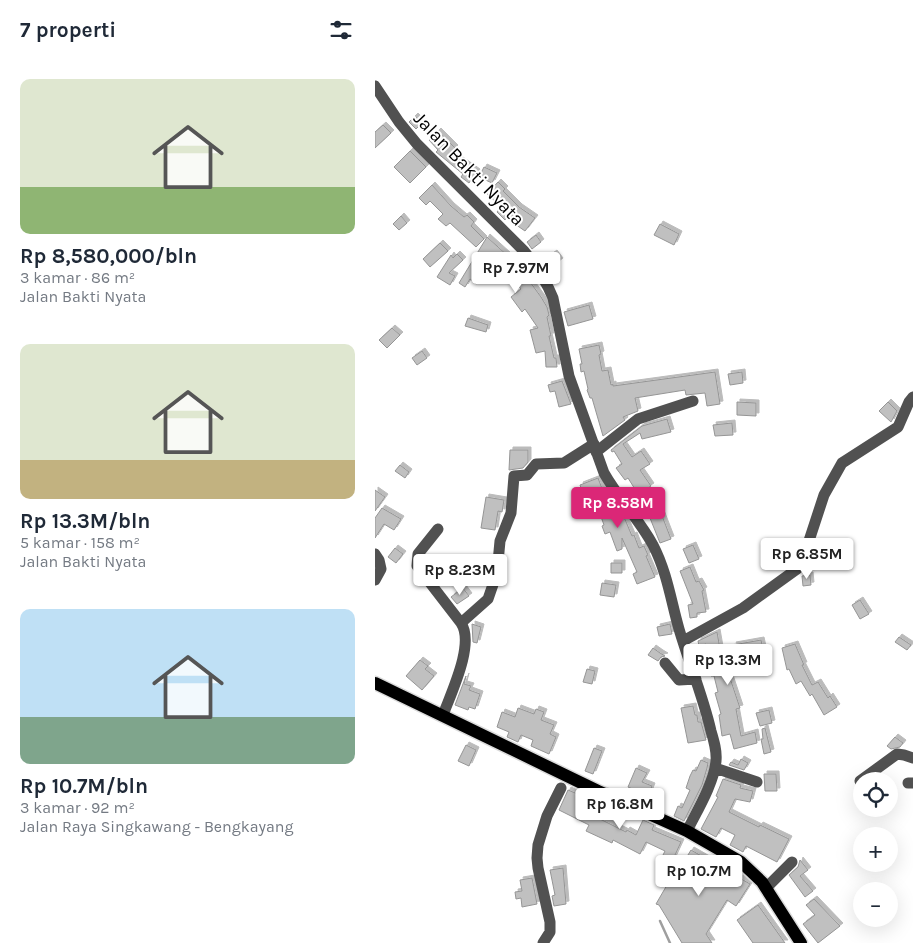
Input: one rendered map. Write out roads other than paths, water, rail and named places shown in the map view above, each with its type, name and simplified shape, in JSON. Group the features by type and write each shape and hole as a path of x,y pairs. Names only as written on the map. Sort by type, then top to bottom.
{"main road":[{"path":"375,683 443,715 564,784 687,831 741,862 751,870 766,888 801,943"}],"street":[{"name":"Jalan Bakti Nyata","path":"375,86 399,122 417,144 524,251 540,270 553,298 569,376 595,448 611,485 639,521 653,546 669,586 683,640 707,713 716,753 715,768 702,802 687,831"},
{"path":"683,640 743,608 797,569 803,558 824,495 841,463 898,427 913,397"},
{"path":"461,623 488,599 497,573 500,541 511,513 514,476 527,476 536,464 564,463 595,448 638,419 693,401"},
{"path":"438,529 417,554 417,566 461,623 464,628 465,637 463,658 443,715"},
{"path":"375,554 381,569 380,574 375,580"},
{"path":"665,663 679,680 696,679"},
{"path":"871,772 897,754 913,758"},
{"path":"715,768 757,782"},
{"path":"543,943 550,932 550,922 538,868 537,852 544,824 564,784"},
{"path":"766,888 793,862"}],"waterway":[{"path":"660,921 670,943"}]}
